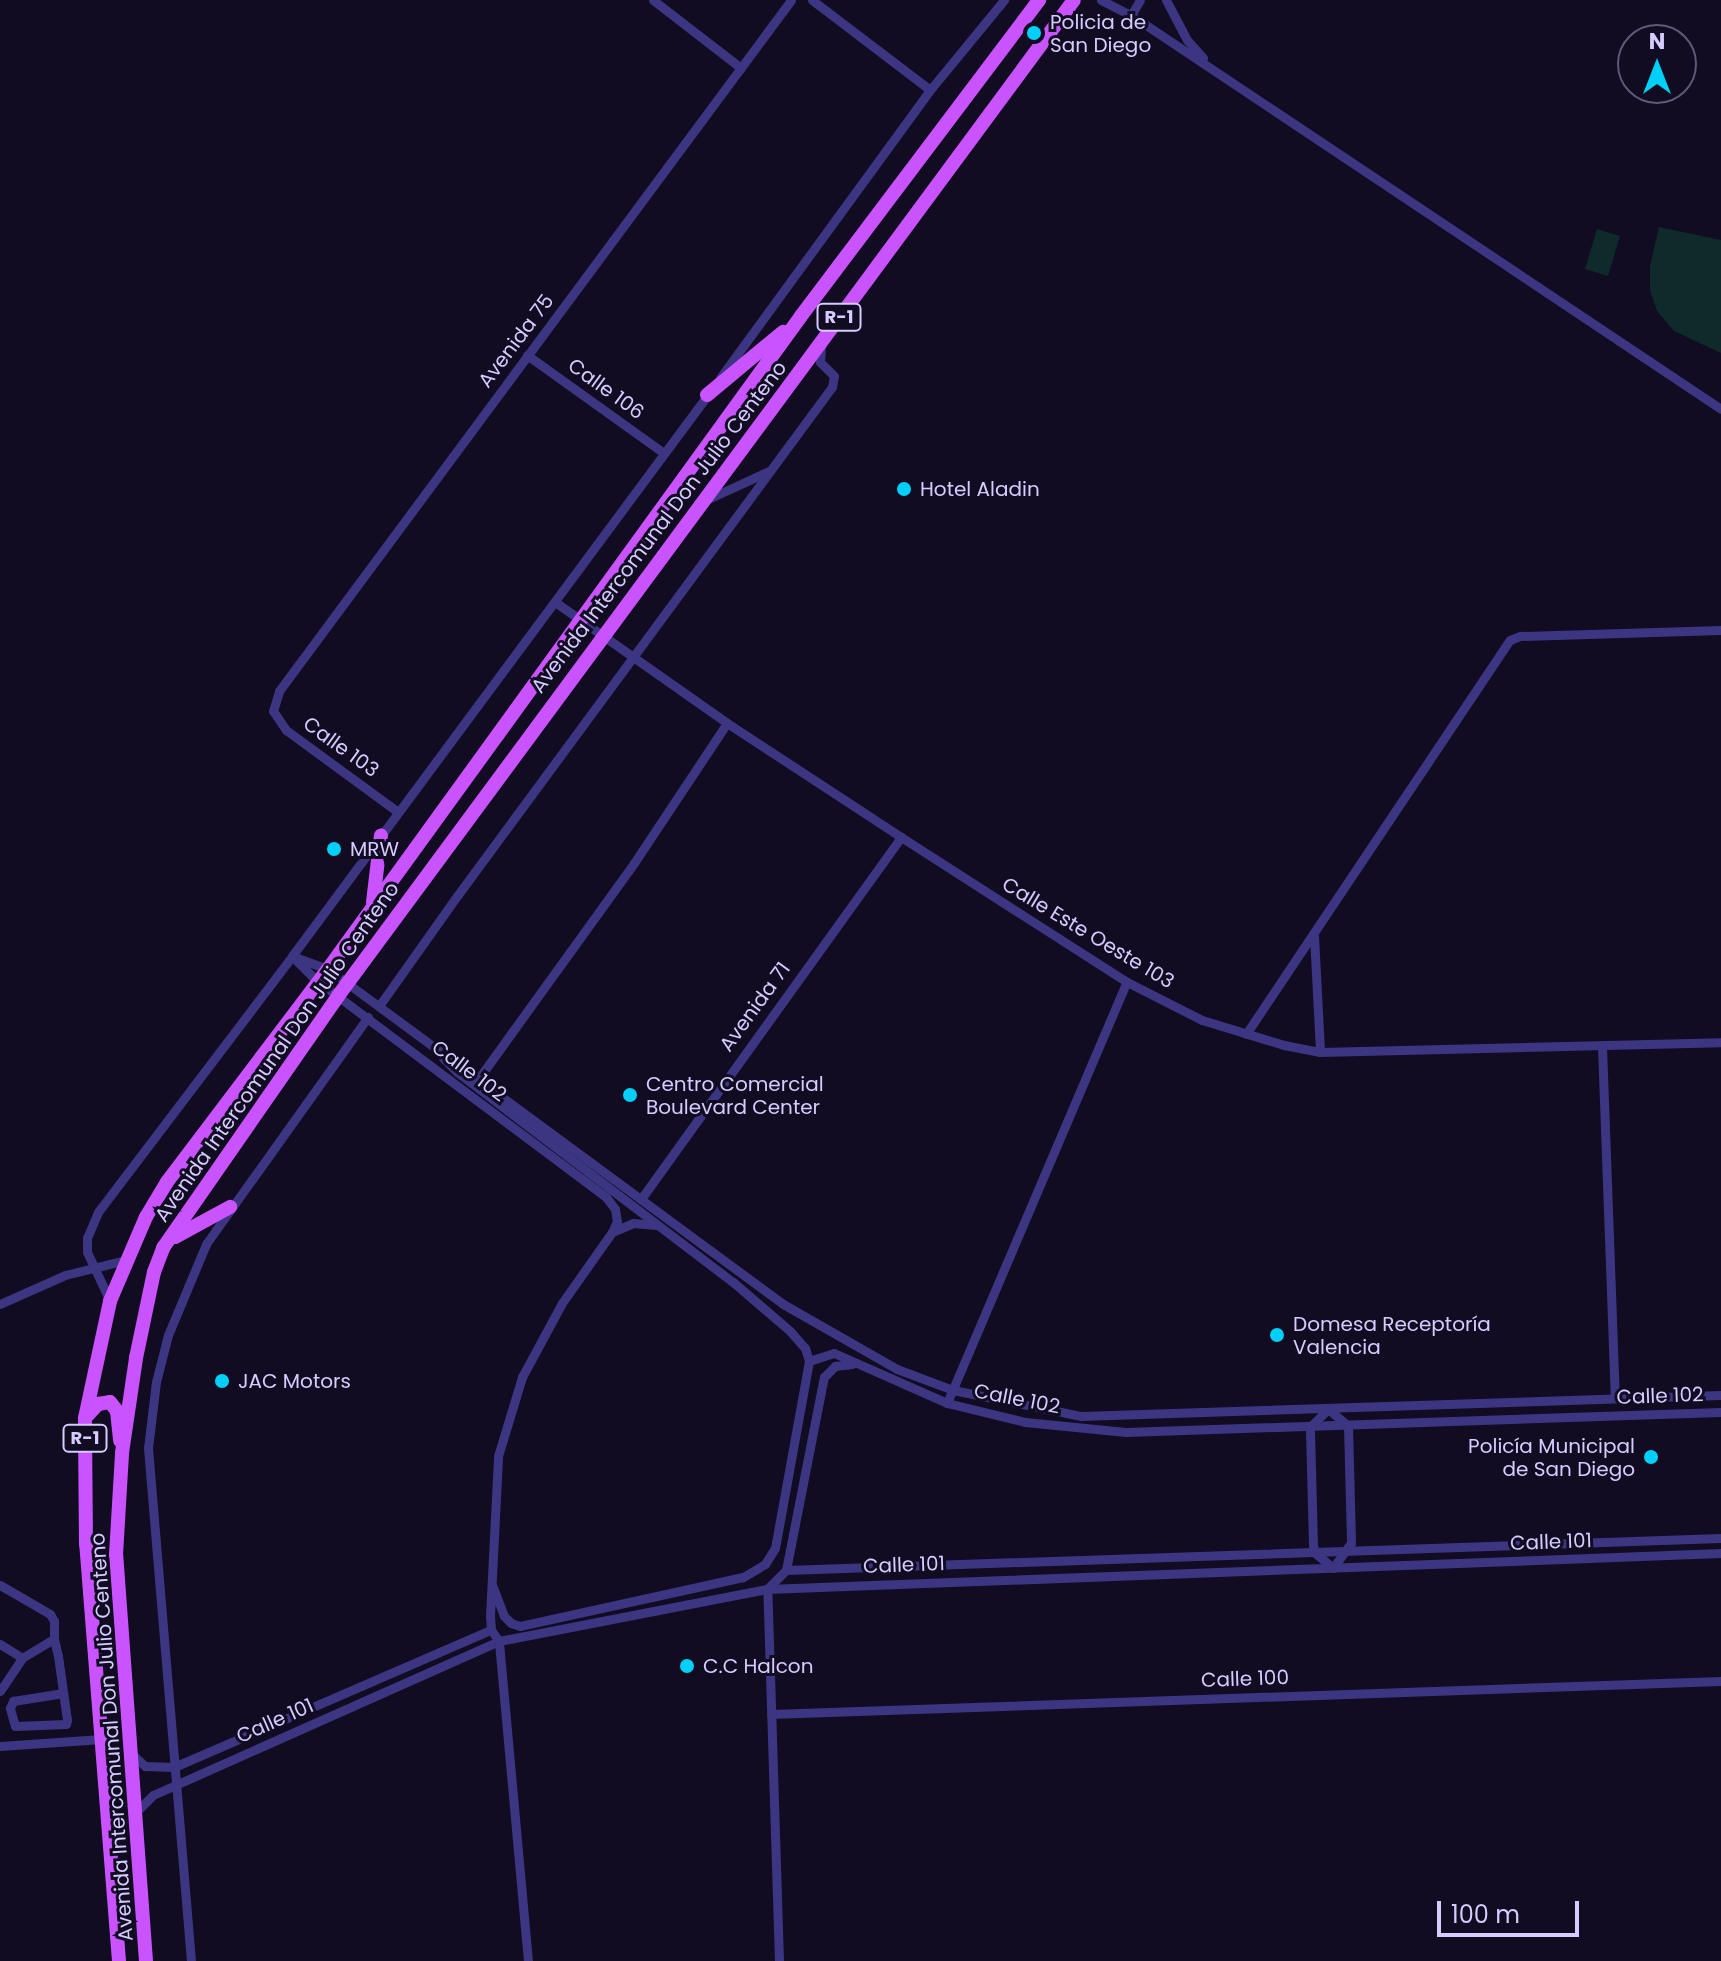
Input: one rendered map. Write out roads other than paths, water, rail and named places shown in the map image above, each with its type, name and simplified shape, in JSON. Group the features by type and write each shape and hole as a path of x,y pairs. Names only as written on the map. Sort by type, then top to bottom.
{"main road":[{"name":"Avenida Intercomunal Don Julio Centeno","path":"119,1961 86,1544 85,1418 110,1301 126,1260 167,1182 316,980 328,969 373,902 801,316 1039,0"},
{"name":"Avenida Intercomunal Don Julio Centeno","path":"146,1961 116,1555 122,1453 136,1358 154,1272 163,1248 338,996 1074,0"},
{"path":"707,395 801,316"},
{"path":"373,902 381,835"},
{"path":"163,1248 184,1230 230,1207"},
{"path":"85,1418 98,1404 110,1402 115,1407 122,1453"}],"street":[{"path":"653,0 741,68"},
{"name":"Avenida 75","path":"273,705 279,691 791,0"},
{"path":"812,0 930,90"},
{"name":"Avenida Intercomunal Don Julio Centeno","path":"110,1301 92,1267 87,1238 98,1212 555,602 930,90 1004,0"},
{"path":"1101,0 1131,15 1721,409"},
{"path":"1131,15 1140,0"},
{"path":"1166,0 1187,40 1213,70"},
{"name":"Avenida Intercomunal Don Julio Centeno","path":"379,1006 835,382 834,376 820,362 823,339"},
{"name":"Calle 106","path":"527,355 664,453"},
{"path":"701,503 772,469"},
{"name":"Calle Este Oeste 103","path":"555,602 727,723 901,837 1127,982 1202,1020 1320,1052 1721,1042"},
{"path":"1246,1034 1510,640 1520,636 1721,630"},
{"name":"Calle 103","path":"273,705 275,717 286,730 398,812"},
{"path":"479,1078 634,863 727,723"},
{"name":"Avenida 71","path":"641,1199 901,837"},
{"path":"1314,935 1320,1052"},
{"name":"Calle 102","path":"292,956 328,969 783,1304 897,1369 953,1390 1081,1416 1721,1395"},
{"name":"Calle 102","path":"292,956 316,980 606,1197 615,1209 617,1221 612,1232"},
{"path":"947,1403 1127,982"},
{"path":"191,1961 149,1463 149,1421 168,1335 182,1295 206,1244 368,1017"},
{"path":"1602,1047 1615,1398"},
{"name":"Calle 102","path":"436,1049 457,1072 658,1225 790,1331 805,1348 809,1361 834,1353 852,1364 947,1403 1025,1422 1126,1432 1721,1412"},
{"path":"528,1961 499,1641 491,1630 494,1489 498,1456 509,1413 539,1342 612,1232 633,1223 658,1225"},
{"path":"0,1304 33,1286 92,1267 126,1260"},
{"path":"493,1587 504,1616 520,1626 743,1577 765,1564 775,1548 809,1361"},
{"path":"779,1961 767,1589 786,1570 824,1377 835,1366 852,1364"},
{"path":"1328,1409 1348,1426 1349,1551 1333,1568 1315,1553 1310,1427 1328,1409"},
{"path":"787,1482 801,1498"},
{"name":"Calle 101","path":"786,1570 1721,1538"},
{"name":"Calle 101","path":"134,1815 153,1795 499,1641 767,1589 1721,1553"},
{"path":"1119,1559 1121,1576"},
{"path":"874,1568 874,1585"},
{"path":"0,1585 50,1614 54,1621 63,1693 65,1725 15,1726 10,1708 13,1701 63,1693"},
{"path":"704,1586 708,1601"},
{"name":"Calle 101","path":"174,1767 491,1630"},
{"path":"0,1691 22,1658 54,1639"},
{"path":"0,1644 22,1658"},
{"name":"Calle 100","path":"771,1714 1721,1681"},
{"path":"0,1746 102,1739"},
{"path":"130,1751 145,1766 174,1767"}],"place":[{"name":"Policia de San Diego","path":"1034,33"},
{"name":"Hotel Aladin","path":"904,489"},
{"name":"MRW","path":"334,849"},
{"name":"Centro Comercial Boulevard Center","path":"630,1095"},
{"name":"Domesa Receptoría Valencia","path":"1277,1335"},
{"name":"JAC Motors","path":"222,1381"},
{"name":"Policía Municipal de San Diego","path":"1651,1457"},
{"name":"C.C Halcon","path":"687,1666"}]}
